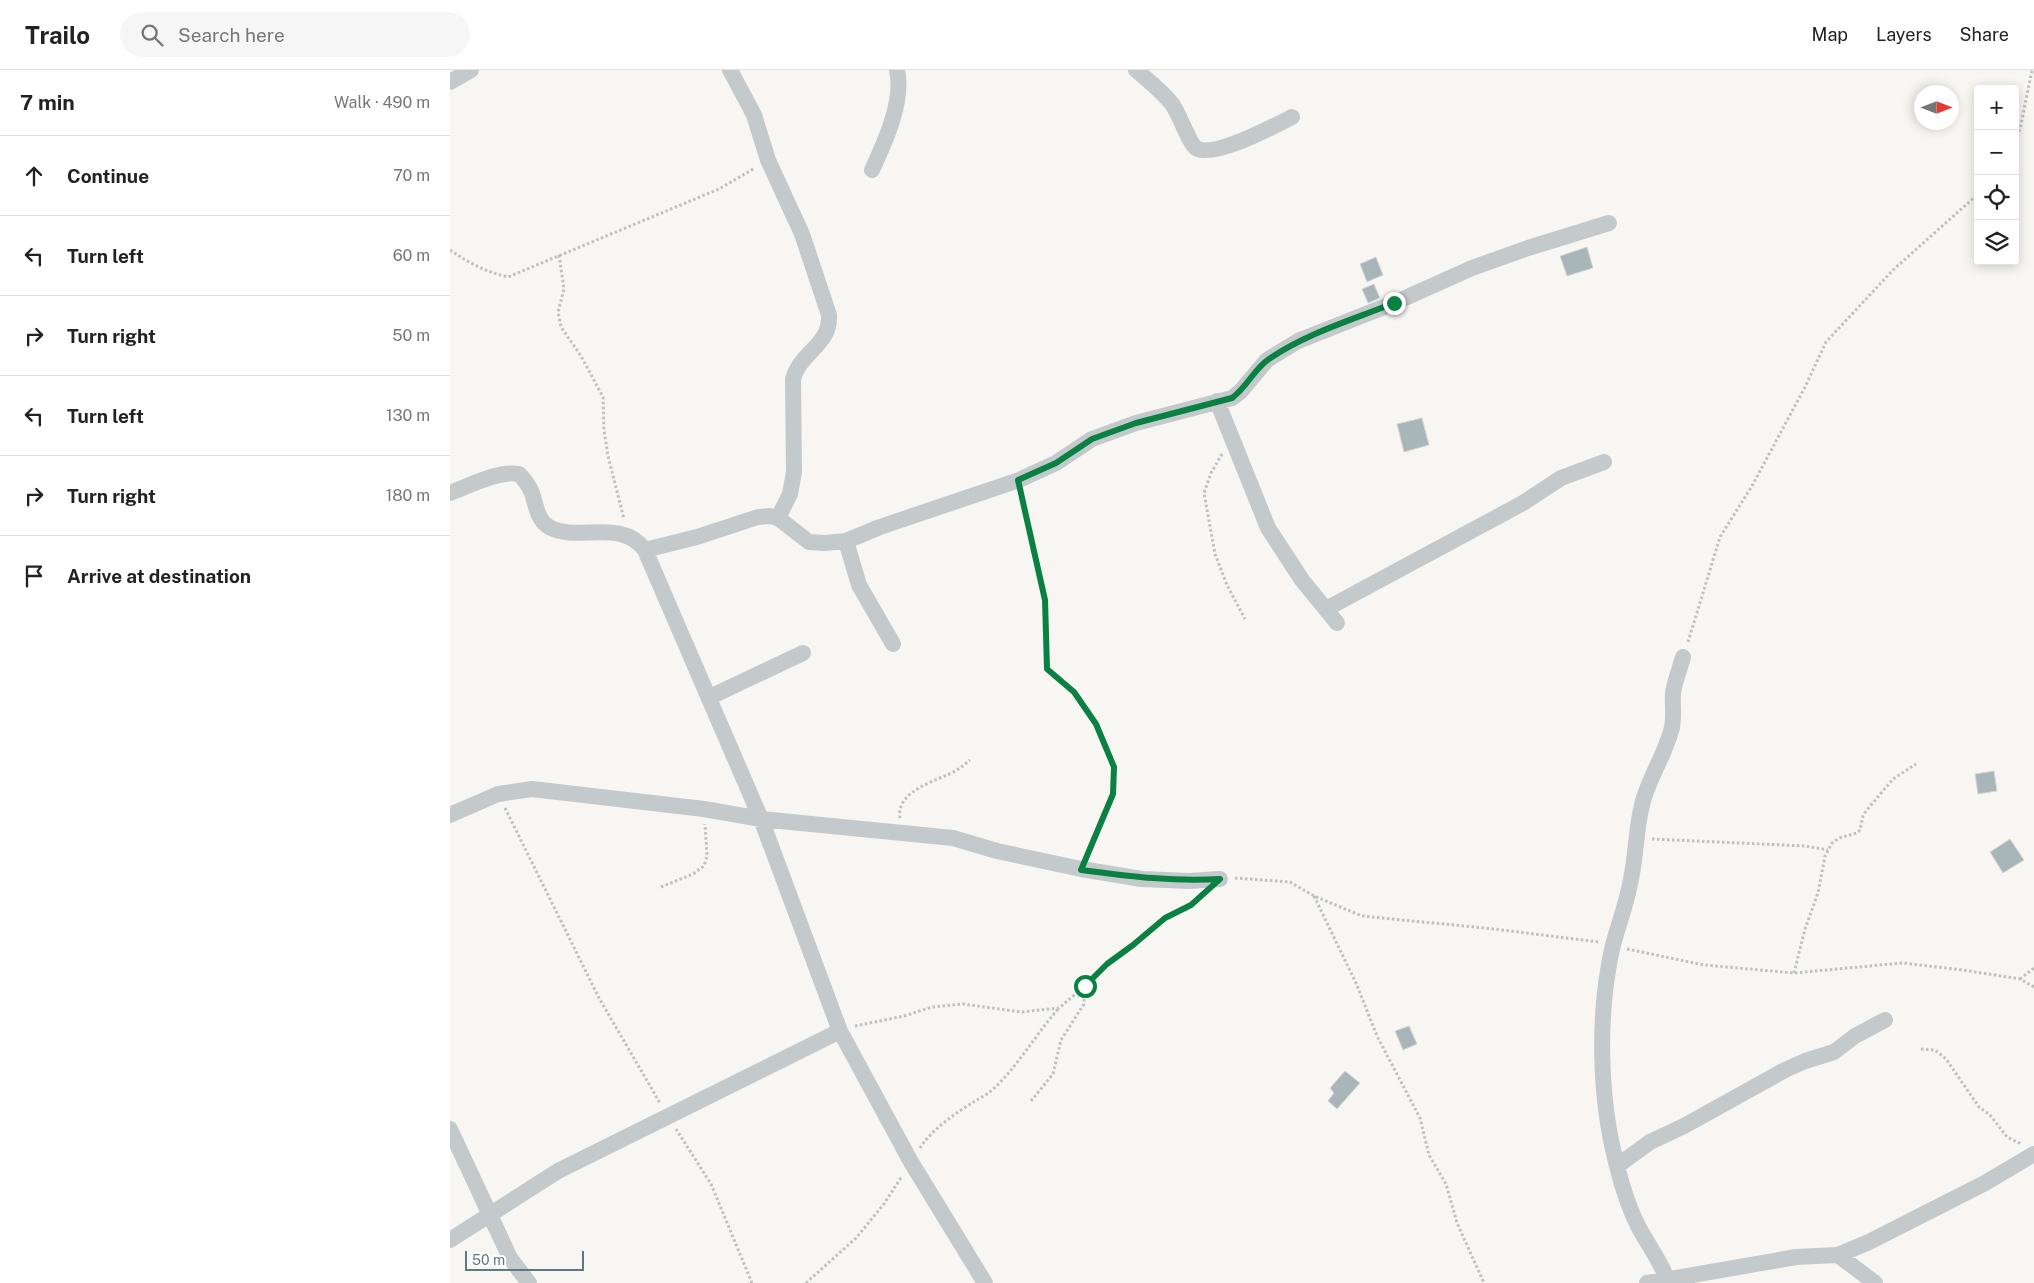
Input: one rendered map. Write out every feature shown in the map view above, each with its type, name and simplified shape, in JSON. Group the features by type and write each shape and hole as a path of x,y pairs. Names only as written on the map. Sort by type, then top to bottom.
{"street":[{"path":"450,82 471,70"},
{"path":"730,70 754,115 768,160 802,234 826,300 830,326 823,340 804,356 794,374 794,472 790,494 778,518"},
{"path":"872,170 887,138 899,89 897,70"},
{"path":"1136,70 1152,82 1172,104 1192,144 1197,149 1205,150 1223,146 1254,136 1292,117"},
{"path":"645,550 697,537 758,517 770,516 778,518 809,542 846,541 880,527 1018,480 1056,463 1092,439 1136,423 1232,398 1240,392 1267,360 1298,341 1394,303 1472,268 1528,248 1609,224"},
{"path":"1218,401 1268,528 1302,580 1337,623"},
{"path":"1326,609 1523,503 1561,478 1604,462"},
{"path":"450,493 498,475 519,474 531,491 540,519 548,527 562,532 616,533 639,542 645,550 710,696 761,819 840,1031 911,1162 985,1283"},
{"path":"846,541 859,584 892,644"},
{"path":"710,696 802,653"},
{"path":"1667,1279 1660,1260 1638,1225 1616,1166 1608,1125 1603,1031 1606,984 1613,946 1631,879 1642,804 1650,779 1666,748 1672,729 1673,692 1683,657"},
{"path":"450,815 498,794 532,789 704,809 761,819 952,838 997,851 1081,870 1142,879 1189,881 1220,879"},
{"path":"1616,1166 1650,1142 1684,1126 1785,1070 1805,1061 1834,1052 1855,1036 1885,1020"},
{"path":"450,1240 558,1171 840,1031"},
{"path":"450,1129 510,1258 529,1283"},
{"path":"1648,1283 1796,1257 1838,1255 1869,1242 1985,1183 2030,1149"},
{"path":"1838,1255 1875,1283"}],"path":[{"path":"2019,131 2032,70"},
{"path":"450,250 473,265 494,274 508,277 719,189 768,160"},
{"path":"1683,657 1720,537 1756,478 1805,387 1826,342 1893,270 1974,198"},
{"path":"560,255 564,289 558,312 561,327 581,356 603,397 604,430 608,456 629,537"},
{"path":"1232,438 1211,473 1204,493 1215,554 1227,585 1245,619"},
{"path":"1018,480 1045,600 1047,669 1074,692 1096,724 1114,767 1113,794 1081,870"},
{"path":"904,833 899,813 902,803 913,792 957,770 970,760"},
{"path":"1794,973 1805,929 1818,893 1825,856 1832,843 1839,838 1857,833 1860,830 1866,811 1893,779 1916,764"},
{"path":"498,794 599,998 668,1116 711,1184 752,1283"},
{"path":"661,887 693,874 704,866 706,856 704,809"},
{"path":"1636,839 1805,846 1828,850"},
{"path":"806,1283 856,1238 884,1204 926,1138 974,1101 989,1093 1005,1078 1040,1029 1059,1008 1107,964 1165,918 1191,905 1220,879 1240,878 1290,882 1314,896 1362,916 1591,940 1704,965 1794,973 1902,963 2020,979 2034,986"},
{"path":"1314,896 1356,983 1377,1036 1420,1118 1430,1155 1446,1184 1457,1224 1484,1283"},
{"path":"2020,979 2034,968"},
{"path":"1032,1101 1053,1074 1061,1040 1084,1004 1085,986"},
{"path":"840,1031 867,1023 904,1016 932,1007 963,1004 1021,1012 1059,1008"},
{"path":"1921,1049 1935,1050 1946,1059 1978,1106 1990,1115 2007,1137 2030,1149"}],"building":[{"path":"1587,247 1593,268 1567,276 1560,256"},
{"path":"1376,257 1383,275 1367,282 1360,264"},
{"path":"1374,284 1380,298 1368,303 1362,289"},
{"path":"1422,418 1429,445 1404,452 1397,424"},
{"path":"1994,771 1997,791 1978,794 1975,774"},
{"path":"2010,839 2024,860 2003,873 1990,852"},
{"path":"1409,1026 1417,1044 1403,1050 1395,1031"},
{"path":"1345,1071 1360,1083 1337,1109 1328,1101 1334,1093 1330,1088"}],"route":[{"path":"1085,986 1107,964 1165,918 1191,905 1220,879 1189,881 1142,879 1081,870 1113,794 1114,767 1096,724 1074,692 1047,669 1045,600 1018,480 1056,463 1092,439 1136,423 1232,398 1240,392 1267,360 1298,341 1394,303"}]}
